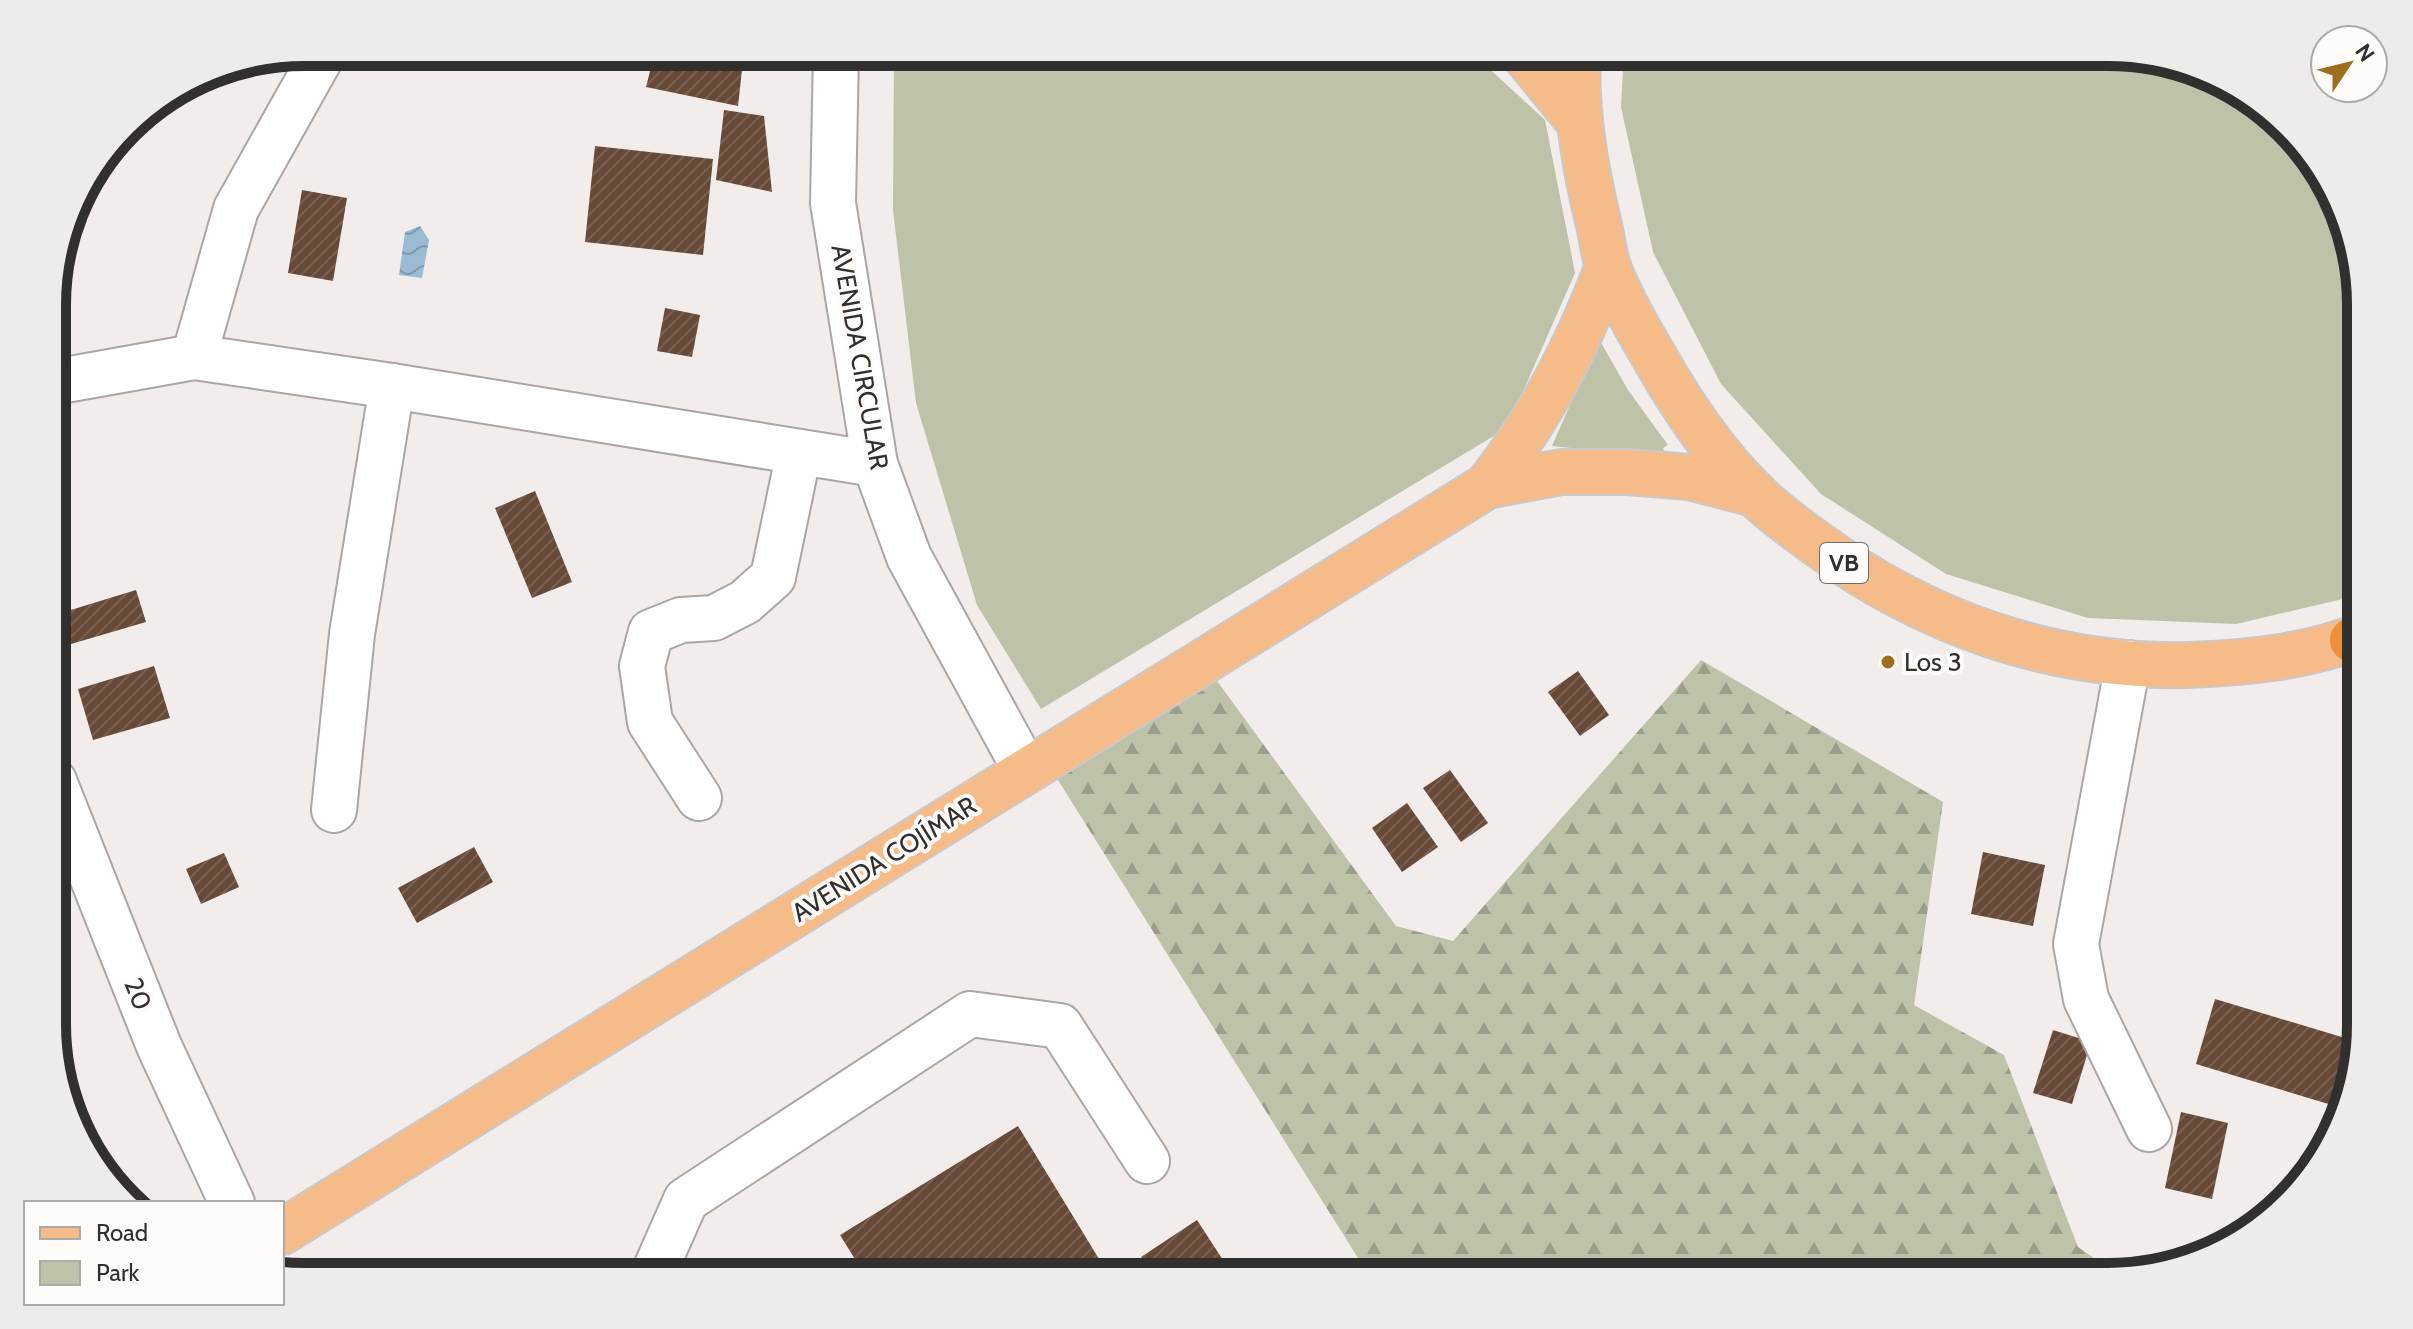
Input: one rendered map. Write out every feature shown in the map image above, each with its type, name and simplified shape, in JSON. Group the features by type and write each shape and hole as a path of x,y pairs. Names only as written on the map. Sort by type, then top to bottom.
{"main road":[{"path":"1533,66 1580,123"},
{"name":"VB","path":"1578,66 1580,123 1587,176 1608,266 1642,336 1672,389 1707,438 1755,494 1848,567 1905,600 1965,627 2027,647 2092,660 2158,665 2223,664 2288,656 2347,642"},
{"name":"AVENIDA COJÍMAR","path":"284,1231 1487,486 1522,441 1560,377 1588,319 1608,266"},
{"name":"AVENIDA COJÍMAR","path":"1487,486 1561,472 1628,472 1689,477 1755,494"}],"street":[{"path":"194,357 236,209 316,66"},
{"name":"AVENIDA CIRCULAR","path":"836,66 833,203 875,464 909,557 1026,771"},
{"path":"67,380 194,357 875,464"},
{"path":"334,810 352,634 392,386"},
{"path":"699,798 650,722 642,666 651,632 681,620 714,618 745,602 773,577 799,452"},
{"path":"2128,663 2076,944 2086,999 2149,1129"},
{"name":"20","path":"66,812 159,1046 231,1201"},
{"path":"658,1263 686,1200 970,1014 1060,1026 1147,1161"}],"green space":[{"path":"894,66 1486,66 1545,120 1575,273 1507,428 1041,709 977,605 916,403 893,210"},
{"path":"1623,66 2139,68 2185,79 2241,106 2288,148 2307,172 2329,214 2339,243 2347,305 2347,598 2236,624 2088,618 1946,574 1821,494 1721,384 1653,252 1621,107"},
{"path":"1599,339 1628,390 1668,445 1663,448 1667,458 1552,446"},
{"path":"1701,660 1943,802 1914,1005 2004,1055 2078,1247 2100,1262 1361,1262 1051,769 1212,674 1396,926 1453,941"}],"water":[{"path":"420,226 429,240 422,278 399,275 405,232"}],"building":[{"path":"651,66 742,66 738,106 646,87"},
{"path":"724,110 764,116 772,192 716,180"},
{"path":"595,146 713,159 703,255 585,242"},
{"path":"302,190 347,198 333,281 288,273"},
{"path":"665,308 700,315 692,357 657,351"},
{"path":"535,491 572,582 532,598 495,508"},
{"path":"136,590 146,622 71,644 67,630 67,611"},
{"path":"154,666 170,718 93,740 78,689"},
{"path":"1578,671 1609,715 1580,736 1548,692"},
{"path":"1450,770 1488,823 1461,842 1423,788"},
{"path":"1407,803 1438,847 1402,872 1372,828"},
{"path":"474,847 493,882 417,923 398,888"},
{"path":"1983,852 2045,865 2033,926 1971,914"},
{"path":"224,853 239,887 201,904 186,869"},
{"path":"2215,999 2346,1038 2339,1086 2332,1105 2196,1064"},
{"path":"2053,1030 2091,1042 2072,1104 2033,1093"},
{"path":"2181,1112 2228,1123 2212,1199 2165,1188"},
{"path":"1018,1126 1101,1263 857,1263 840,1235"},
{"path":"1197,1220 1225,1262 1145,1263 1141,1257"}],"place":[{"name":"Los 3","path":"1888,662"}]}
